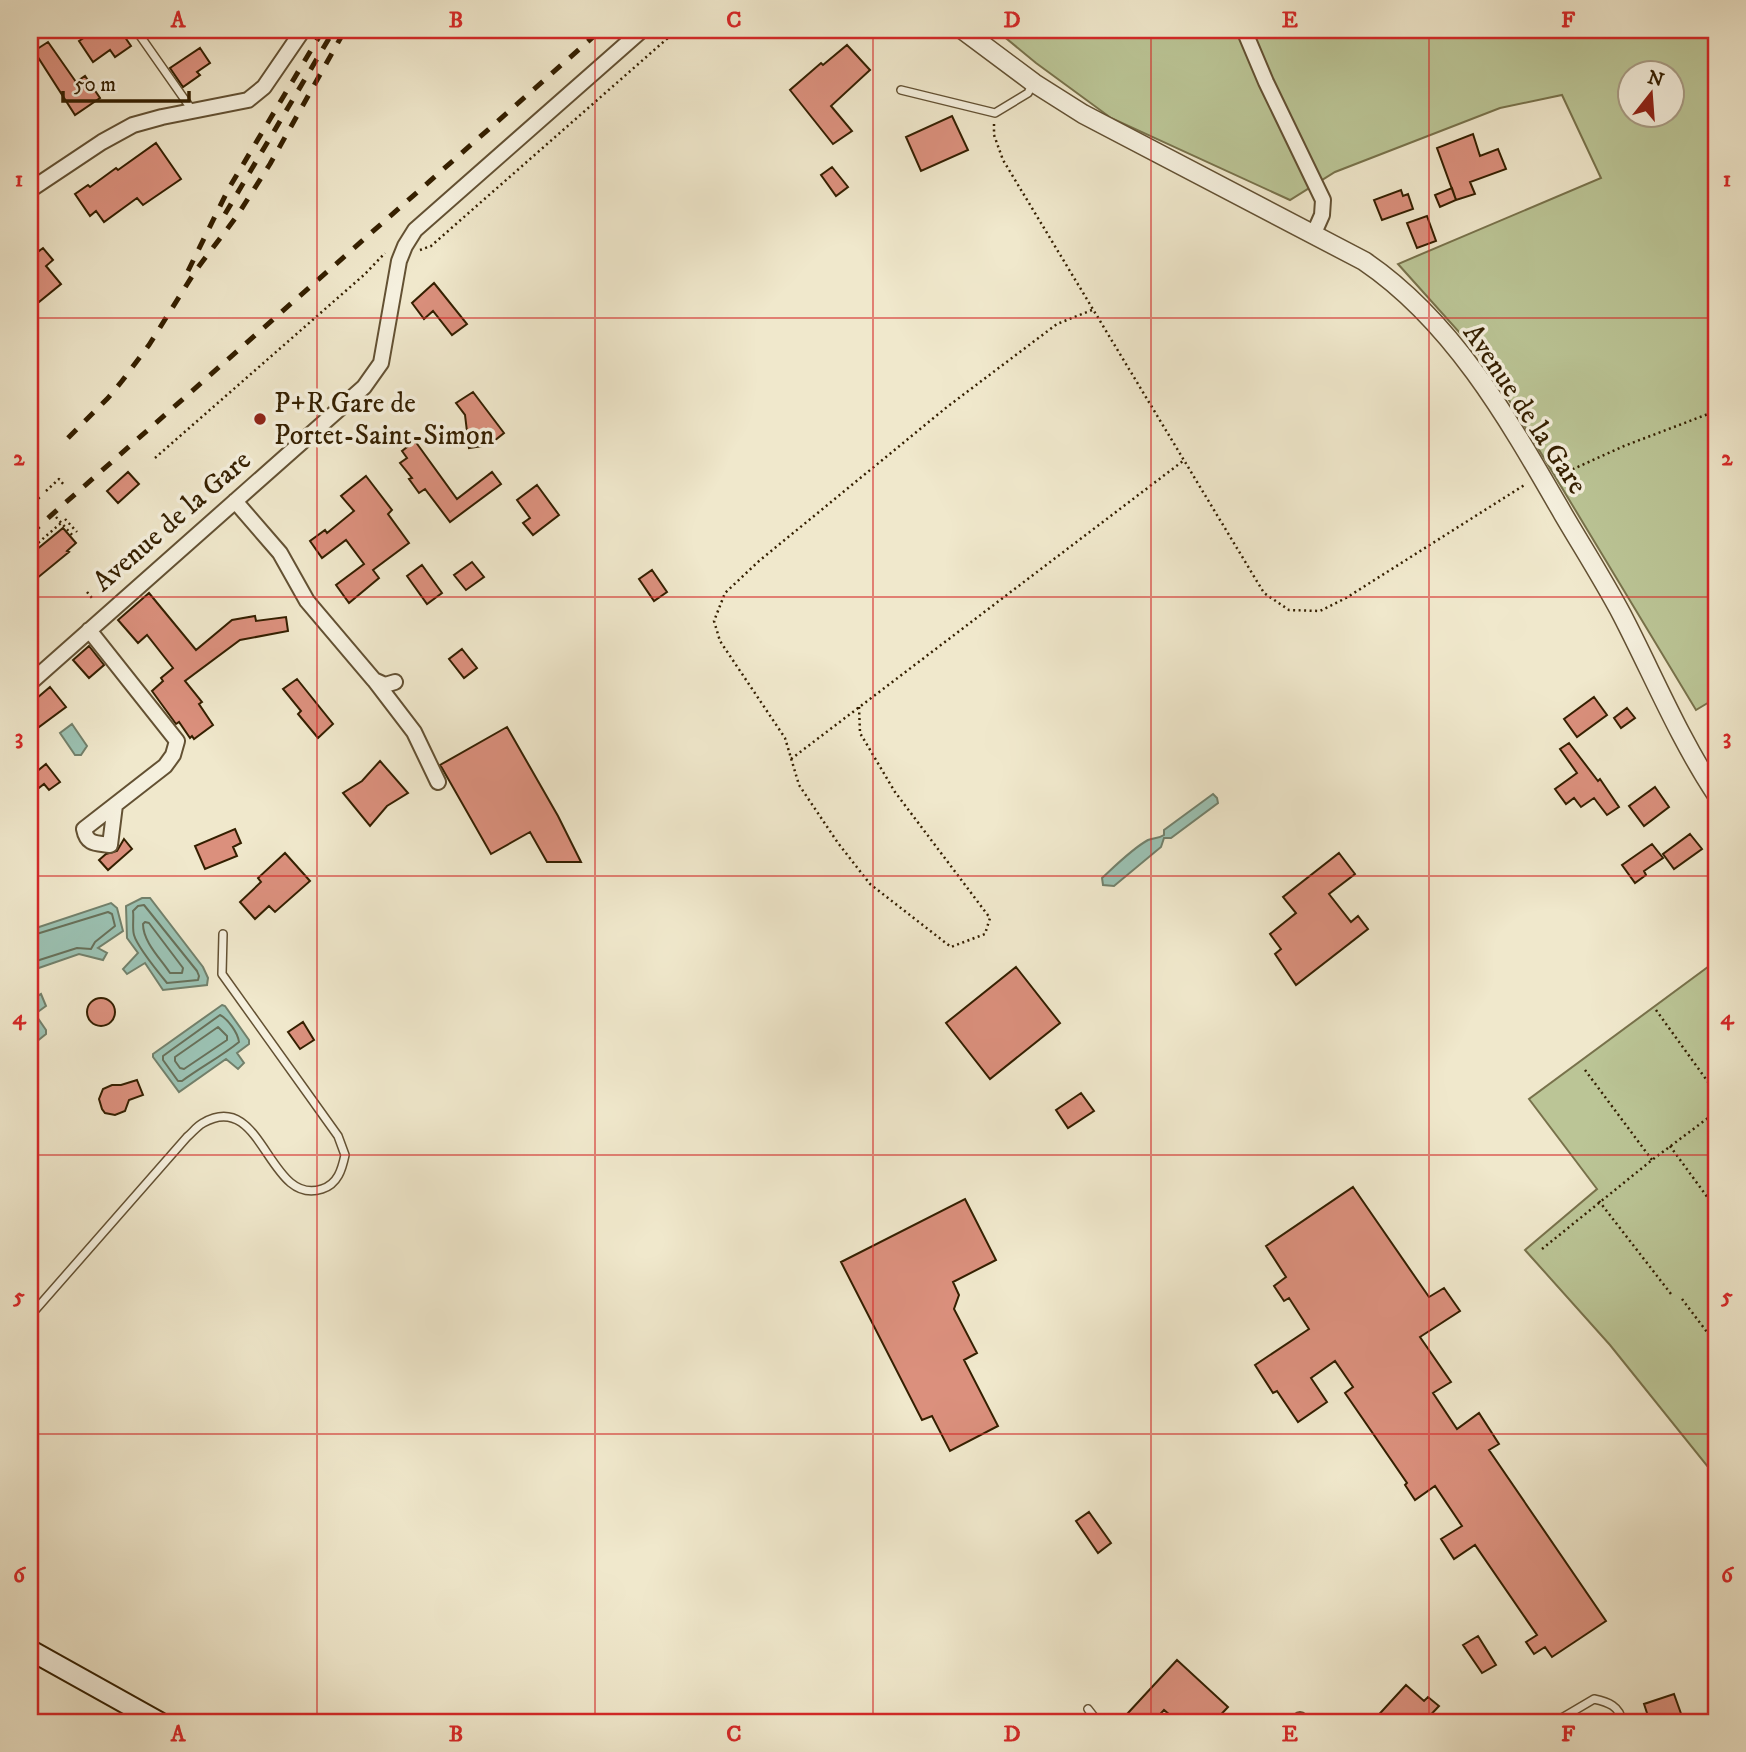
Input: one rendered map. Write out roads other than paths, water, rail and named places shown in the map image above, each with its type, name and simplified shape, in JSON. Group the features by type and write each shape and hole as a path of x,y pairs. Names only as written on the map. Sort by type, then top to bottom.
{"main road":[{"path":"30,1650 159,1722"}],"street":[{"path":"30,190 102,142 133,125 192,110 248,100 264,87 303,30"},
{"name":"Avenue de la Gare","path":"30,683 35,672 89,630 352,399 373,377 381,363 399,261 415,230 642,30"},
{"name":"Avenue de la Gare","path":"963,30 1034,83 1101,124 1314,233 1373,267 1428,315 1487,390 1532,460 1620,612 1698,766 1716,794"},
{"path":"1244,30 1266,82 1324,200 1322,215 1314,233"},
{"path":"235,501 280,553 307,601 414,732 438,782"},
{"path":"89,630 177,741 173,755 165,766 115,805"},
{"path":"374,680 385,685 395,682"}],"lane":[{"path":"136,30 192,110"},
{"path":"901,90 995,113 1028,93 1034,83"},
{"path":"30,1316 203,1123 218,1118 230,1118 244,1123 257,1137 279,1171 302,1190 315,1191 328,1187 337,1178 345,1154 338,1136 222,974 223,934"},
{"path":"1555,1722 1594,1699 1610,1703 1621,1715 1622,1722"},
{"path":"1088,1709 1098,1722"}],"water":[{"path":"72,724 87,746 81,755 75,755 60,733"},
{"path":"1213,794 1218,803 1171,838 1164,838 1161,847 1114,886 1103,885 1102,878 1130,853 1148,840 1164,835 1164,830"},
{"path":"142,898 150,898 203,967 208,978 207,985 163,990 145,963 127,974 123,969 138,953 127,938 126,906"},
{"path":"111,903 117,908 123,931 98,948 107,953 103,960 79,954 30,971 30,930"},
{"path":"41,994 46,1006 35,1014 46,1034 30,1047 30,1000"},
{"path":"222,1005 249,1040 249,1044 237,1053 244,1063 238,1069 226,1059 179,1092 153,1054"}],"railway":[{"path":"188,271 229,188 323,30"},
{"path":"225,214 334,30"},
{"path":"68,438 122,381 149,345 196,270 237,216 270,164 345,30"},
{"path":"30,534 601,30"}],"place":[{"name":"P+R Gare de Portet-Saint-Simon","path":"260,419"}]}
